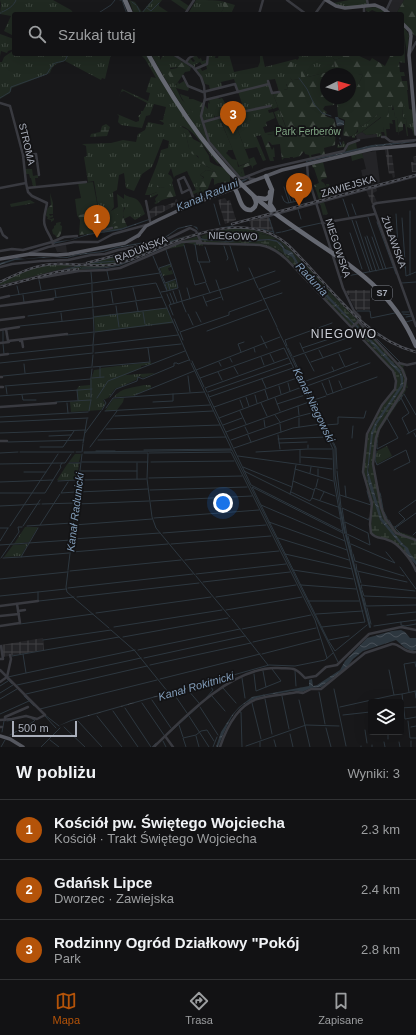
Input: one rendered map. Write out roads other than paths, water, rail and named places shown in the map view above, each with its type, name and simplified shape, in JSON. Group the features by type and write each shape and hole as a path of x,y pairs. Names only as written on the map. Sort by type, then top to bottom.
{"highway":[{"path":"125,0 129,12"},
{"name":"S7","path":"150,56 178,102 221,162 250,193 269,209 352,266 370,281 396,310 407,327 416,346"},
{"name":"S7","path":"221,162 258,198 276,213 360,271 381,289 401,315 416,342"},
{"path":"258,198 265,199 270,196 267,179"},
{"path":"267,179 272,190 270,205 276,213"},
{"path":"236,189 242,207 246,211 261,208 269,209"},
{"path":"239,198 244,208 251,210 255,207 256,202 250,193"}],"main road":[{"path":"325,0 343,8 377,6 386,10"},
{"path":"404,25 410,31 411,36 409,57 416,134"},
{"path":"0,259 36,253 62,254 125,243 138,236 144,227 152,220 267,179 287,169 306,163 372,149 416,145"},
{"path":"236,189 255,180 267,179"},
{"path":"0,736 10,739 23,747"}],"street":[{"path":"186,12 194,0"},
{"path":"260,12 263,0"},
{"path":"287,0 303,12"},
{"path":"316,12 325,0"},
{"path":"364,12 367,0"},
{"path":"386,10 391,0"},
{"path":"409,57 416,42"},
{"path":"176,56 195,69 203,80 205,100 201,112 209,142 239,177 249,177 266,169 306,163 344,151 348,144 359,140"},
{"path":"186,62 193,56"},
{"path":"195,69 207,64 208,56"},
{"path":"183,76 190,87 203,92 236,85 238,92"},
{"path":"268,81 273,93 279,92"},
{"path":"205,100 270,84"},
{"name":"STROMA","path":"0,103 10,106 23,156 27,188"},
{"path":"204,122 270,106"},
{"path":"382,137 385,136 389,141 395,142 416,140"},
{"path":"23,156 36,154 39,175"},
{"name":"NIEGOWSKA","path":"306,163 316,204 343,290 353,310 360,317 358,322"},
{"name":"ZAWIEJSKA","path":"262,218 416,176"},
{"path":"188,206 194,199 190,190 184,177 177,181 181,192 190,190"},
{"path":"249,177 255,180"},
{"path":"52,243 44,224 47,203 32,196 28,192 27,188 86,182"},
{"path":"0,188 26,183"},
{"name":"ŻUŁAWSKA","path":"416,198 374,204 373,206 416,326"},
{"path":"146,201 152,220"},
{"path":"322,223 375,214"},
{"path":"42,249 75,242 98,242 113,234 144,227"},
{"path":"0,228 3,235 7,238"},
{"path":"96,232 112,228"},
{"name":"NIEGOWO","path":"0,267 41,260 68,260 104,254 162,241 190,228 196,232 201,242 197,243 262,245 275,250 284,256 394,374 396,381 394,390 382,405 368,433 363,472 372,504 372,535 397,544 413,564 416,571"},
{"path":"36,253 64,236 77,236"},
{"name":"RADUŃSKA","path":"39,278 79,271 120,268 181,242 201,242"},
{"path":"0,251 22,251 52,243 63,244"},
{"path":"0,298 9,296"},
{"path":"0,306 53,299"},
{"path":"0,320 24,317"},
{"path":"352,328 358,322 397,362 405,374 406,386 378,429 373,465 381,507 385,518 396,533 416,540"},
{"path":"0,330 19,327"},
{"path":"6,329 8,341 67,334"},
{"path":"0,343 22,341 23,347"},
{"path":"0,355 8,354"},
{"path":"397,362 406,365 416,363"},
{"path":"0,407 56,403"},
{"path":"0,441 7,441"},
{"path":"0,606 38,601"},
{"path":"0,626 20,623 17,604"},
{"path":"0,616 25,610"},
{"path":"154,747 214,692 245,675 268,668 287,668 296,669 307,678 316,676 326,667 337,665 369,634 401,627 416,630"},
{"path":"220,747 224,734 235,714 255,700 296,692 303,693 310,689 321,689 365,653 393,643 407,652 416,652"},
{"path":"0,659 3,659 1,646 5,645"},
{"path":"0,682 7,677 11,658 10,655"},
{"path":"0,670 45,715 37,719 26,716 0,720"},
{"path":"5,720 5,717 28,707"},
{"path":"165,736 173,747"}],"water":[{"path":"335,117 338,117 344,121 344,125 337,126"},
{"path":"415,141 373,147 306,162 372,145"},
{"name":"Kanał Raduni","path":"248,178 245,181 194,200 194,198"},
{"path":"149,219 121,230 88,235 71,240 53,244 53,242 70,240 88,234 123,228"},
{"name":"Radunia","path":"190,225 197,227 201,238 204,239 269,239 276,240 281,243 285,249 292,252 300,266 313,280 319,284 355,324 354,325 321,292 317,285 305,272 299,268 292,257 284,253 282,247 277,242 268,240 249,242 240,240 230,242 201,240 198,230 193,226 190,226 178,229 162,240 103,252 78,255 162,239 178,228"},
{"path":"78,254 67,258 53,258 67,257"},
{"path":"43,257 53,258 15,260 0,265 0,263 17,258 25,259"},
{"path":"356,324 400,370 402,370 400,371 403,377 403,386 377,424 373,434 368,471 382,518 408,548 416,561 416,565 406,554 405,548 380,520 368,482 367,472 371,433 375,423 400,386 400,374 355,326"},
{"path":"401,630 410,638 416,638 416,650 412,651 405,648 396,640 363,651 353,659 348,666 321,687 311,688 302,692 294,691 267,695 249,701 234,714 218,747 216,747 221,732 232,715 239,707 252,697 309,686 309,680 312,679 313,686 317,685 340,670 345,661 367,638"},
{"path":"170,692 71,721 58,726 71,720"}],"waterway":[{"path":"2,12 12,6 16,0"},
{"path":"100,12 111,5 115,0"},
{"path":"122,0 126,12"},
{"path":"143,12 153,0"},
{"path":"132,2 136,5"},
{"path":"147,8 151,11 159,3"},
{"path":"137,6 140,12"},
{"path":"0,98 10,92 11,87 47,74 53,64 65,61 67,56"},
{"path":"299,78 307,89 314,104 322,113 331,116"},
{"path":"284,187 289,203"},
{"path":"282,196 284,201 287,203 298,201 295,187"},
{"path":"287,189 291,202"},
{"path":"291,193 294,201"},
{"path":"343,199 349,217"},
{"name":"Kanał Raduni","path":"214,204 220,225"},
{"path":"352,204 356,215"},
{"path":"298,209 301,219"},
{"path":"410,211 410,275"},
{"path":"396,214 399,263 402,262 405,268"},
{"path":"368,217 386,269"},
{"path":"269,218 274,234"},
{"path":"402,218 406,276 416,272"},
{"path":"352,220 370,272"},
{"path":"356,221 372,270"},
{"path":"377,222 396,274"},
{"path":"298,228 321,223"},
{"path":"221,228 233,226"},
{"path":"261,229 274,232"},
{"path":"282,232 293,229"},
{"path":"276,233 281,232"},
{"path":"350,233 362,269"},
{"path":"90,263 195,235"},
{"path":"367,236 379,269"},
{"path":"365,237 376,271"},
{"path":"372,237 383,269"},
{"path":"139,254 176,241"},
{"path":"195,244 198,262 210,262 205,247"},
{"path":"184,245 195,285 206,282 199,262"},
{"path":"224,246 228,258 227,260"},
{"path":"230,246 238,271"},
{"path":"82,268 104,268 120,265 162,248"},
{"path":"166,250 176,279 165,283 159,268 171,264"},
{"path":"92,263 116,261 139,253"},
{"path":"93,283 160,273 153,256"},
{"path":"63,270 79,266 81,268"},
{"path":"363,273 394,267"},
{"name":"Kanał Niegowski","path":"249,268 258,288"},
{"path":"107,271 109,280"},
{"path":"173,315 169,305 275,271"},
{"path":"91,272 92,283"},
{"path":"160,274 167,291 161,292"},
{"path":"341,277 358,274"},
{"path":"167,291 178,288 176,279"},
{"path":"39,280 41,290"},
{"path":"216,280 223,300"},
{"path":"259,289 280,281"},
{"path":"402,283 416,282"},
{"path":"9,296 92,283"},
{"path":"93,292 156,283 190,361"},
{"path":"168,283 170,290"},
{"path":"206,283 210,293"},
{"path":"92,284 92,292"},
{"path":"165,284 167,290"},
{"path":"17,286 19,294"},
{"path":"133,288 136,300"},
{"path":"187,288 190,299"},
{"name":"Kanał Niegowski","path":"259,289 277,327"},
{"path":"55,290 56,297"},
{"path":"179,290 182,301"},
{"path":"111,291 113,303"},
{"path":"173,291 177,302"},
{"path":"53,298 92,292"},
{"path":"92,293 93,307"},
{"path":"170,293 174,303"},
{"path":"264,299 282,293"},
{"path":"167,294 171,304"},
{"path":"23,295 24,302"},
{"path":"203,296 207,306"},
{"path":"94,307 162,297"},
{"path":"206,302 221,297"},
{"path":"183,340 180,332 229,315 229,312 262,300"},
{"path":"136,302 138,311"},
{"path":"182,302 186,312"},
{"path":"116,306 119,327"},
{"path":"28,316 93,307"},
{"path":"94,317 167,308"},
{"path":"93,309 94,332"},
{"path":"207,331 267,309"},
{"path":"357,311 370,311 371,318 395,313"},
{"path":"143,312 145,324"},
{"path":"196,312 201,322"},
{"path":"402,312 409,312"},
{"path":"61,313 62,321"},
{"path":"188,314 193,325"},
{"path":"403,314 411,315"},
{"path":"406,317 412,316"},
{"path":"20,326 93,318"},
{"path":"174,319 179,331"},
{"path":"406,322 413,320"},
{"path":"95,332 173,322"},
{"path":"287,346 285,340 332,323"},
{"name":"Kanał Niegowski","path":"277,328 335,448 335,475 340,508"},
{"path":"3,331 3,342"},
{"path":"67,335 94,332"},
{"path":"93,345 94,333"},
{"path":"94,345 178,335"},
{"path":"261,336 267,348"},
{"path":"200,378 196,370 280,337"},
{"path":"302,348 332,338"},
{"path":"293,357 347,338"},
{"path":"377,339 400,362"},
{"path":"241,352 238,344 244,342"},
{"path":"300,343 304,352"},
{"path":"3,344 4,354"},
{"path":"95,353 181,344"},
{"path":"8,354 93,345"},
{"path":"93,346 93,352"},
{"path":"93,367 150,362 148,348"},
{"path":"254,348 255,352"},
{"name":"Kanał Niegowski","path":"204,387 200,378 284,348 333,449 334,481 343,533"},
{"name":"Kanał Niegowski","path":"288,348 292,356"},
{"path":"311,362 351,348"},
{"path":"319,350 323,358"},
{"path":"97,398 108,381 185,351"},
{"path":"0,363 93,353"},
{"path":"270,354 274,362"},
{"path":"305,354 314,371"},
{"path":"339,354 345,367 358,362"},
{"path":"92,366 93,355"},
{"path":"261,357 264,365"},
{"path":"230,358 232,362"},
{"path":"207,392 205,388 288,358"},
{"name":"Kanał Niegowski","path":"293,358 301,375"},
{"path":"110,397 116,389 137,381 138,377 143,379 174,366 174,363 178,364 189,360"},
{"path":"192,361 196,370"},
{"path":"219,362 221,366"},
{"path":"191,363 231,448"},
{"path":"208,392 291,363"},
{"path":"307,386 370,363"},
{"path":"24,364 25,373"},
{"path":"3,376 92,367"},
{"path":"100,367 100,377"},
{"path":"234,367 238,374"},
{"path":"306,381 334,371 332,367"},
{"path":"334,371 344,367"},
{"path":"208,394 209,397 293,368"},
{"path":"91,378 92,369"},
{"path":"135,395 194,371"},
{"path":"218,372 222,380"},
{"path":"188,376 190,392"},
{"path":"92,378 104,377"},
{"path":"322,383 327,395 377,377"},
{"path":"214,407 297,378"},
{"name":"Kanał Niegowski","path":"303,378 306,385"},
{"path":"5,386 91,379"},
{"path":"262,379 266,388"},
{"path":"91,380 91,398"},
{"path":"329,380 333,393"},
{"path":"339,381 342,388"},
{"path":"288,383 290,391"},
{"path":"279,386 281,394"},
{"path":"6,387 7,394"},
{"path":"219,418 302,387"},
{"path":"308,388 326,425 338,424 338,417 364,418 366,411"},
{"path":"0,396 92,389"},
{"path":"77,390 78,400"},
{"path":"265,390 268,399"},
{"path":"106,408 113,398 204,392"},
{"path":"153,402 173,401 173,394"},
{"path":"404,394 416,415"},
{"path":"22,395 23,400 36,400"},
{"path":"255,395 257,403"},
{"path":"277,404 305,395"},
{"path":"399,401 403,395"},
{"path":"314,400 326,396"},
{"path":"209,397 251,485 342,531"},
{"path":"246,397 249,406"},
{"path":"275,398 280,411"},
{"path":"401,398 409,413 402,418 409,433"},
{"path":"56,402 91,400"},
{"path":"89,411 91,400"},
{"path":"102,410 106,403 104,400"},
{"path":"240,400 243,408"},
{"path":"392,410 398,401"},
{"path":"226,432 309,402"},
{"path":"67,403 68,413"},
{"path":"261,403 267,416"},
{"path":"105,411 210,405"},
{"path":"298,406 299,415"},
{"path":"85,433 101,411"},
{"path":"90,447 117,411"},
{"path":"115,416 213,411"},
{"path":"240,411 246,424"},
{"path":"0,417 88,412"},
{"path":"231,440 296,417 315,412"},
{"path":"275,415 280,422"},
{"path":"0,422 88,418"},
{"path":"223,425 242,418"},
{"path":"299,418 299,427"},
{"path":"377,444 377,449 398,438 387,418"},
{"path":"83,443 87,419"},
{"path":"264,420 265,427"},
{"path":"280,424 281,432"},
{"path":"234,448 293,428 321,424"},
{"path":"106,429 220,425"},
{"name":"Kanał Niegowski","path":"326,426 336,448 337,469"},
{"path":"352,438 353,426"},
{"path":"245,427 248,433"},
{"path":"407,434 416,429"},
{"path":"0,433 86,430"},
{"path":"40,447 63,447 74,431"},
{"path":"414,433 416,437"},
{"path":"49,436 71,435"},
{"path":"248,435 251,442"},
{"path":"278,435 280,449"},
{"path":"98,440 226,437"},
{"path":"278,439 327,437"},
{"path":"8,442 84,440"},
{"path":"279,443 307,442"},
{"name":"Kanał Radunicki","path":"82,452 83,444"},
{"path":"144,450 232,449"},
{"path":"256,452 332,449"},
{"path":"84,452 232,450 338,662"},
{"path":"300,450 300,463"},
{"path":"376,451 375,460 377,465 406,450 410,462 394,470"},
{"path":"96,451 115,451"},
{"name":"Kanał Radunicki","path":"0,453 18,452"},
{"name":"Kanał Radunicki","path":"20,452 74,452"},
{"name":"Kanał Radunicki","path":"76,452 81,452"},
{"path":"149,453 231,452 315,620 327,658"},
{"path":"84,453 148,453 147,479 152,517 156,528 195,575"},
{"path":"10,526 58,454"},
{"path":"53,480 62,463 65,463 71,454"},
{"name":"Kanał Radunicki","path":"68,570 82,454"},
{"path":"238,456 332,469"},
{"path":"301,457 332,459"},
{"path":"151,462 234,461"},
{"path":"82,462 148,462"},
{"path":"0,464 62,463"},
{"path":"69,463 80,463"},
{"path":"137,463 137,479"},
{"path":"293,481 296,465"},
{"path":"243,467 292,487 290,494"},
{"path":"310,473 311,467"},
{"path":"295,469 333,481"},
{"path":"318,469 318,476"},
{"path":"80,471 137,471"},
{"path":"244,471 340,519"},
{"name":"Kanał Niegowski","path":"337,471 341,507"},
{"path":"24,472 46,472"},
{"path":"149,478 242,476"},
{"path":"80,480 146,479"},
{"path":"316,487 318,479"},
{"path":"0,482 53,480 45,493 0,493"},
{"path":"58,481 77,480"},
{"path":"292,487 293,481 314,490"},
{"path":"68,482 61,493 76,492"},
{"path":"345,486 346,497"},
{"path":"150,490 247,487"},
{"path":"322,627 365,622 343,533 252,487 328,640 335,651 367,625"},
{"path":"312,498 315,488 335,496"},
{"path":"78,492 148,489"},
{"path":"340,495 371,505 367,491"},
{"path":"291,492 310,501 312,498 338,507"},
{"path":"320,500 324,492"},
{"path":"380,493 381,497"},
{"path":"40,525 60,494"},
{"path":"151,501 252,496"},
{"path":"381,498 383,509"},
{"path":"23,526 40,500"},
{"path":"399,512 416,500"},
{"path":"77,504 149,501"},
{"path":"42,504 75,503"},
{"path":"0,506 40,504"},
{"path":"261,505 345,541"},
{"name":"Kanał Niegowski","path":"340,508 345,533"},
{"path":"344,521 342,508 369,520 369,518"},
{"path":"154,518 259,510"},
{"path":"384,512 387,518"},
{"path":"389,520 393,527 395,527 405,519 399,513"},
{"path":"400,533 395,528 416,513"},
{"path":"74,525 152,519"},
{"path":"269,522 347,550"},
{"path":"345,522 368,533 370,545 347,534 345,522"},
{"path":"27,526 72,523"},
{"path":"163,533 266,525"},
{"path":"1,558 19,532 18,527 22,527"},
{"path":"0,528 8,528"},
{"path":"0,541 8,528"},
{"path":"38,528 21,557 69,553"},
{"path":"413,535 416,532"},
{"path":"73,539 160,533"},
{"name":"Kanał Niegowski","path":"346,535 370,627"},
{"path":"171,544 271,536"},
{"name":"Kanał Niegowski","path":"348,536 352,553"},
{"path":"278,538 349,560"},
{"path":"0,545 71,540"},
{"path":"72,552 168,544"},
{"path":"351,544 395,563 386,552"},
{"path":"185,560 279,551"},
{"path":"285,554 352,569"},
{"name":"Kanał Niegowski","path":"353,554 355,561"},
{"path":"3,558 21,557"},
{"path":"70,571 181,560"},
{"path":"355,561 404,576"},
{"path":"196,574 286,564"},
{"path":"356,564 357,571 407,582"},
{"path":"400,567 416,589"},
{"path":"293,570 353,579"},
{"name":"Kanał Radunicki","path":"68,571 66,587 67,592 109,628"},
{"path":"0,579 67,572"},
{"path":"203,582 290,572"},
{"name":"Kanał Niegowski","path":"358,572 361,583"},
{"path":"68,588 193,574"},
{"path":"196,576 230,617"},
{"path":"77,597 199,583"},
{"path":"216,597 296,585"},
{"path":"301,585 356,589"},
{"path":"362,589 361,585 415,591"},
{"path":"0,596 66,589"},
{"path":"362,590 364,596 416,598"},
{"path":"38,592 38,601"},
{"path":"39,601 74,597"},
{"path":"96,613 211,597"},
{"path":"226,610 302,597"},
{"path":"364,598 366,606 416,605"},
{"path":"308,601 359,601"},
{"name":"Kanał Niegowski","path":"367,608 371,624"},
{"path":"114,627 222,610"},
{"path":"316,614 363,611"},
{"path":"387,615 416,612"},
{"path":"20,624 93,614"},
{"path":"242,629 311,615"},
{"path":"123,637 228,618"},
{"path":"232,619 268,665"},
{"path":"401,622 416,620"},
{"path":"374,626 401,622 401,625 405,626 416,624"},
{"path":"253,642 316,628"},
{"path":"138,650 240,629"},
{"name":"Kanał Radunicki","path":"43,640 111,630 135,651 168,692"},
{"path":"144,658 245,636"},
{"path":"329,640 349,636"},
{"path":"12,656 119,637"},
{"path":"262,654 320,639"},
{"path":"150,665 251,643"},
{"path":"23,654 26,673 135,650"},
{"name":"Kanał Rokitnicki","path":"169,693 269,665 295,666 325,660 333,653"},
{"path":"160,679 260,654"},
{"path":"17,685 141,658"},
{"path":"409,692 404,664 416,662"},
{"path":"415,663 416,667"},
{"path":"26,694 147,666"},
{"path":"254,674 256,691 281,681 272,669"},
{"path":"389,670 394,695 402,694"},
{"path":"263,671 266,687"},
{"path":"295,671 296,686"},
{"path":"8,677 26,673"},
{"path":"242,678 245,698"},
{"path":"7,679 12,684"},
{"path":"40,709 157,680"},
{"path":"0,686 8,681"},
{"path":"206,698 213,690 209,684"},
{"path":"0,693 13,685"},
{"path":"223,688 236,703"},
{"path":"0,699 17,689"},
{"path":"334,689 346,746"},
{"path":"188,690 199,703"},
{"path":"415,691 416,698"},
{"path":"416,691 402,694 405,719 416,717"},
{"path":"319,692 325,724"},
{"path":"174,694 187,713"},
{"path":"340,707 394,695"},
{"path":"24,696 34,706"},
{"path":"212,696 225,711"},
{"path":"282,696 289,729"},
{"path":"265,699 272,734"},
{"path":"152,700 171,728"},
{"path":"299,700 310,747"},
{"path":"0,714 29,701"},
{"path":"142,703 164,735"},
{"path":"252,703 261,739"},
{"path":"167,735 199,706"},
{"path":"200,707 218,735"},
{"path":"404,708 416,707"},
{"path":"125,708 151,747"},
{"path":"113,711 138,747"},
{"path":"240,712 242,747"},
{"path":"343,715 368,712"},
{"path":"45,715 59,726"},
{"path":"45,716 56,728"},
{"path":"97,716 122,747"},
{"path":"189,716 209,747"},
{"path":"10,735 35,720 32,719"},
{"path":"7,721 13,720"},
{"path":"2,732 4,721"},
{"path":"78,721 102,747"},
{"path":"408,721 410,738 416,738"},
{"path":"179,725 183,737"},
{"path":"246,746 306,725 339,726"},
{"path":"411,727 416,726"},
{"path":"64,727 85,747"},
{"name":"Kanał Rokitnicki","path":"41,747 60,728"},
{"path":"326,728 331,747"},
{"path":"186,747 183,738 196,735 201,731 207,730 214,741"},
{"path":"365,730 367,743"},
{"path":"290,734 293,747"},
{"path":"196,736 199,747"},
{"path":"213,747 217,737"},
{"path":"1,747 5,740"},
{"path":"50,740 59,747"},
{"path":"274,740 276,747"},
{"path":"163,741 166,747"},
{"path":"411,741 411,747"},
{"path":"260,742 260,747"},
{"path":"384,742 385,747"},
{"path":"399,742 400,747"},
{"path":"152,747 156,743"}],"railway":[{"path":"232,224 416,175"},
{"path":"0,282 14,275 49,264 101,266 121,263 194,235 226,228 243,227 273,235 287,244 346,307 362,321 378,334 396,345 416,352"},
{"path":"87,263 157,244"},
{"path":"0,287 57,272 78,269"}],"place":[{"name":"Rodzinny Ogród Działkowy \"Pokój","path":"233,134"},
{"name":"Gdańsk Lipce","path":"299,206"},
{"name":"Kościół pw. Świętego Wojciecha","path":"97,238"}],"district":[{"name":"NIEGOWO","path":"344,334"}],"park label":[{"name":"Park Ferberów","path":"308,131"}]}
